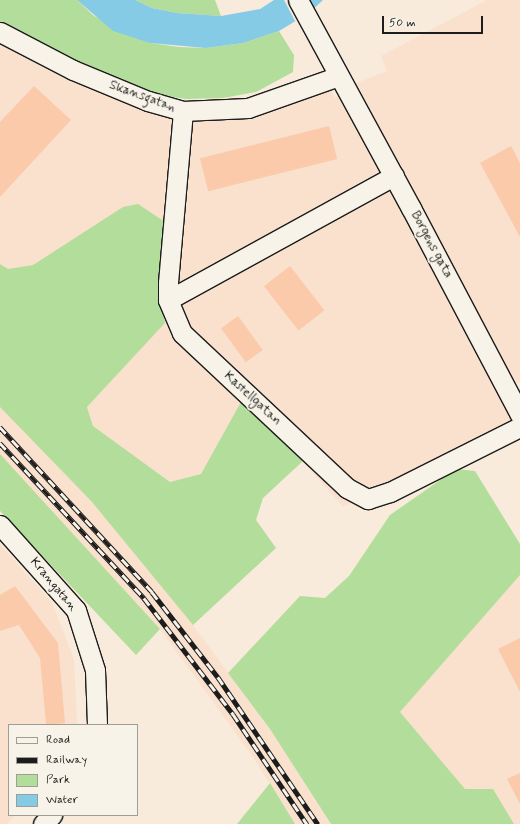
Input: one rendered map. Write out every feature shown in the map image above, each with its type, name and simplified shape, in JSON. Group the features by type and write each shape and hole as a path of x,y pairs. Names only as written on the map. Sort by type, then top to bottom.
{"street":[{"name":"Borgens gata","path":"298,0 320,43 394,176 520,415"},
{"name":"Skansgatan","path":"0,32 72,70 148,101 183,111 248,108 339,76"},
{"name":"Kastellgatan","path":"183,111 169,261 168,300 182,333 347,488 363,497 375,498 390,492 520,427"},
{"path":"168,300 394,176"},
{"name":"Krangatan","path":"0,525 76,610 95,670 97,724"},
{"path":"43,824 51,816"}],"shaded area":[{"path":"487,0 520,0 520,381 497,394 511,420 343,507 303,461 242,400 201,474 170,482 93,426 87,407 165,323 98,223 33,265 8,269 0,264 0,34 150,111 176,120 253,112 330,89 335,98 356,83 387,71 381,56"},
{"path":"0,407 92,502 193,625 270,729 331,824 295,824 253,757 160,629 0,454"},
{"path":"0,544 52,602 74,659 77,722 76,724 8,724 8,816 15,816 7,824 0,824"},
{"path":"520,575 520,824 514,824 493,790 465,789 400,712"}],"green space":[{"path":"0,0 77,0 94,16 150,43 179,47 206,48 243,43 279,31 294,55 293,72 256,92 223,98 186,99 140,92 66,58 0,23"},
{"path":"135,0 215,0 221,16 177,13 152,8"},
{"path":"138,204 165,222 160,300 165,323 87,407 93,426 170,482 201,474 242,400 303,461 263,498 256,520 276,548 193,625 92,502 0,407 0,264 8,269 33,265 123,207"},
{"path":"0,454 160,629 136,655 0,511"},
{"path":"456,469 475,471 520,544 520,575 400,712 465,789 493,789 514,824 331,824 270,729 228,673 300,596 325,598 349,576 390,515"},
{"path":"270,783 295,824 237,824"}],"water":[{"path":"77,0 135,0 152,8 177,13 221,16 260,9 274,0 323,0 309,13 279,31 243,43 206,48 150,43 113,31"}],"pier":[{"path":"284,0 307,0 310,14 296,23"}],"building":[{"path":"34,86 71,120 0,197 0,122"},
{"path":"329,126 337,159 208,191 200,158"},
{"path":"511,146 520,163 520,237 480,163"},
{"path":"290,266 324,310 298,330 264,286"},
{"path":"238,316 263,350 246,362 221,328"},
{"path":"15,586 58,643 65,723 46,724 40,658 19,625 0,631 0,595"},
{"path":"520,638 520,692 498,649"},
{"path":"520,773 520,804 507,779"}],"railway":[{"path":"0,427 152,592 218,677 318,824"},
{"path":"0,443 144,598 233,714 307,824"}]}
